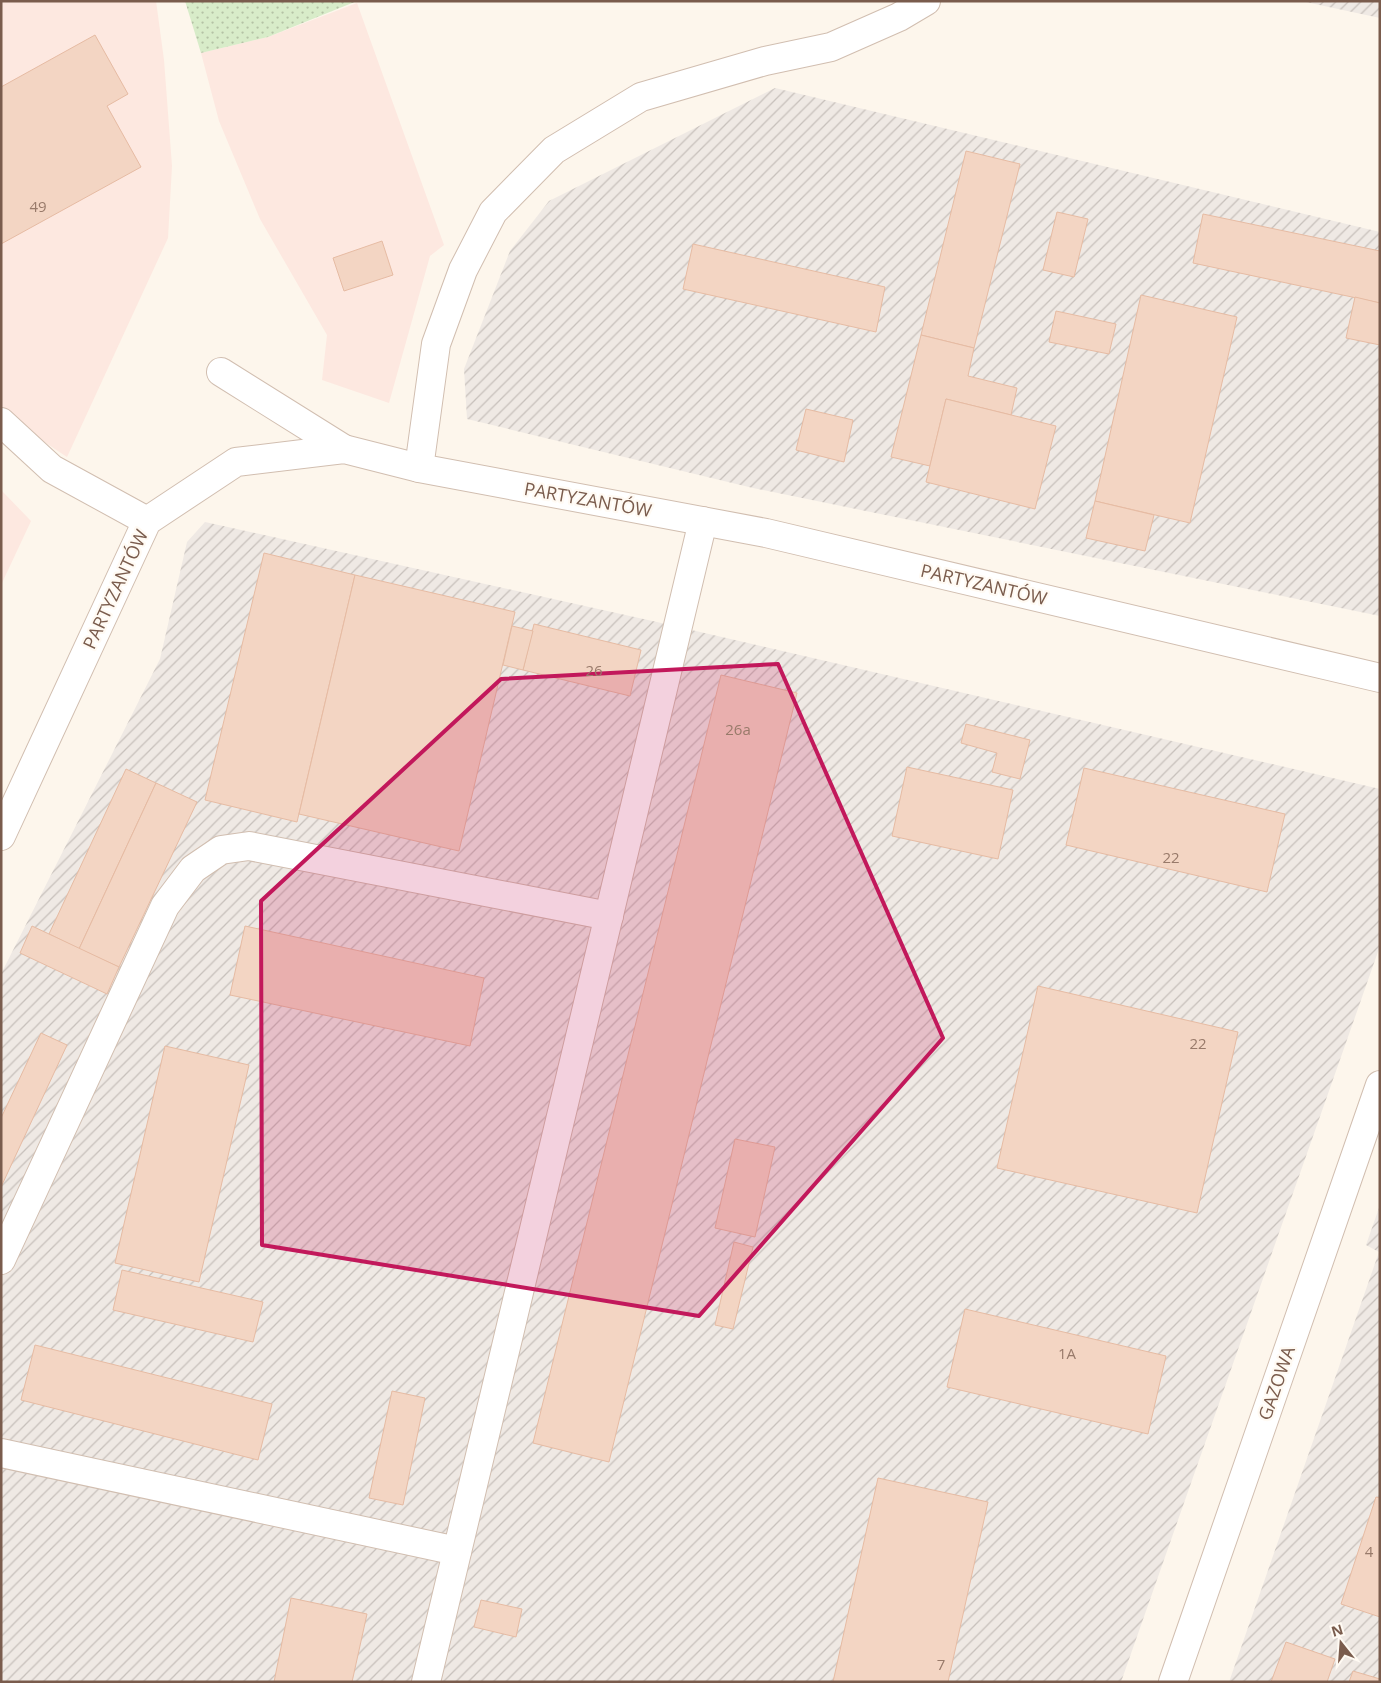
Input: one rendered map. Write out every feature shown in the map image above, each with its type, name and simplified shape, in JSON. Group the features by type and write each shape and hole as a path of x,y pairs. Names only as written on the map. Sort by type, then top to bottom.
{"street":[{"path":"419,468 436,344 462,270 493,212 554,150 641,97 765,61 831,46 899,17 926,1"},
{"path":"222,372 344,449"},
{"path":"1,422 52,469 146,520"},
{"name":"PARTYZANTÓW","path":"1,836 146,520 236,462 344,449 419,468 766,532 1380,678"},
{"path":"426,1682 703,521"},
{"path":"1,1260 165,906 192,869 221,850 249,846 609,916"},
{"name":"GAZOWA","path":"1173,1682 1380,1085"},
{"path":"1,1453 457,1551"}],"highlighted area":[{"path":"778,664 943,1038 699,1316 262,1245 261,901 501,679"}],"shaded area":[{"path":"1,1 156,1 164,60 172,166 168,238 67,457 1,413"},
{"path":"1301,1 1380,1 1380,18"},
{"path":"357,3 444,245 430,256 389,403 322,380 327,335 260,219 219,121 201,53 268,37"},
{"path":"775,88 1380,232 1380,616 753,488 467,419 464,369 510,251 549,201"},
{"path":"1,490 31,521 1,585"},
{"path":"205,522 657,622 1380,789 1380,946 1121,1682 1,1682 1,974 160,659 187,542"},
{"path":"1380,1205 1380,1682 1229,1682 1379,1252 1366,1245"}],"green space":[{"path":"185,1 357,1 268,37 201,53"}],"building":[{"path":"95,35 128,94 107,106 141,167 1,244 1,87"},
{"path":"966,151 1020,164 974,348 921,335"},
{"path":"1057,212 1088,219 1074,277 1043,270"},
{"path":"1203,214 1380,251 1380,303 1193,263"},
{"path":"382,241 393,275 344,291 333,258"},
{"path":"693,244 885,287 876,332 683,289"},
{"path":"1141,295 1237,317 1190,523 1095,501"},
{"path":"1355,297 1380,303 1380,345 1346,338"},
{"path":"1056,311 1116,324 1109,354 1049,342"},
{"path":"921,335 974,348 968,376 1017,388 1011,415 946,399 930,466 891,457"},
{"path":"946,399 1056,426 1035,509 926,482"},
{"path":"806,409 853,420 844,462 796,450"},
{"path":"1095,501 1154,515 1145,551 1086,538"},
{"path":"264,553 355,575 297,822 205,800"},
{"path":"355,575 515,612 459,851 299,814"},
{"path":"534,624 641,650 630,696 523,670"},
{"path":"512,626 533,631 523,670 503,665"},
{"path":"721,675 797,693 609,1462 533,1443"},
{"path":"966,724 1030,740 1020,779 992,772 997,753 961,743"},
{"path":"907,767 1013,790 998,859 892,836"},
{"path":"1084,768 1285,814 1267,892 1066,845"},
{"path":"126,769 156,783 79,949 49,934"},
{"path":"156,783 197,802 119,967 79,949"},
{"path":"32,926 119,967 107,994 20,953"},
{"path":"245,926 484,978 470,1046 230,995"},
{"path":"1038,986 1238,1032 1197,1213 997,1168"},
{"path":"41,1033 67,1045 1,1187 1,1118"},
{"path":"165,1046 249,1065 199,1282 115,1263"},
{"path":"735,1139 775,1147 755,1237 715,1228"},
{"path":"734,1242 753,1247 733,1329 715,1325"},
{"path":"122,1270 263,1302 253,1342 113,1310"},
{"path":"965,1309 1166,1356 1148,1434 947,1387"},
{"path":"35,1345 272,1404 258,1460 21,1400"},
{"path":"392,1391 425,1398 403,1505 369,1498"},
{"path":"878,1478 988,1502 948,1682 833,1682"},
{"path":"1376,1497 1380,1498 1380,1617 1341,1604"},
{"path":"291,1598 367,1614 352,1682 274,1682"},
{"path":"481,1600 522,1609 516,1637 474,1627"},
{"path":"1286,1642 1335,1659 1327,1682 1271,1682"},
{"path":"1353,1671 1380,1679 1380,1682 1349,1682"}]}
